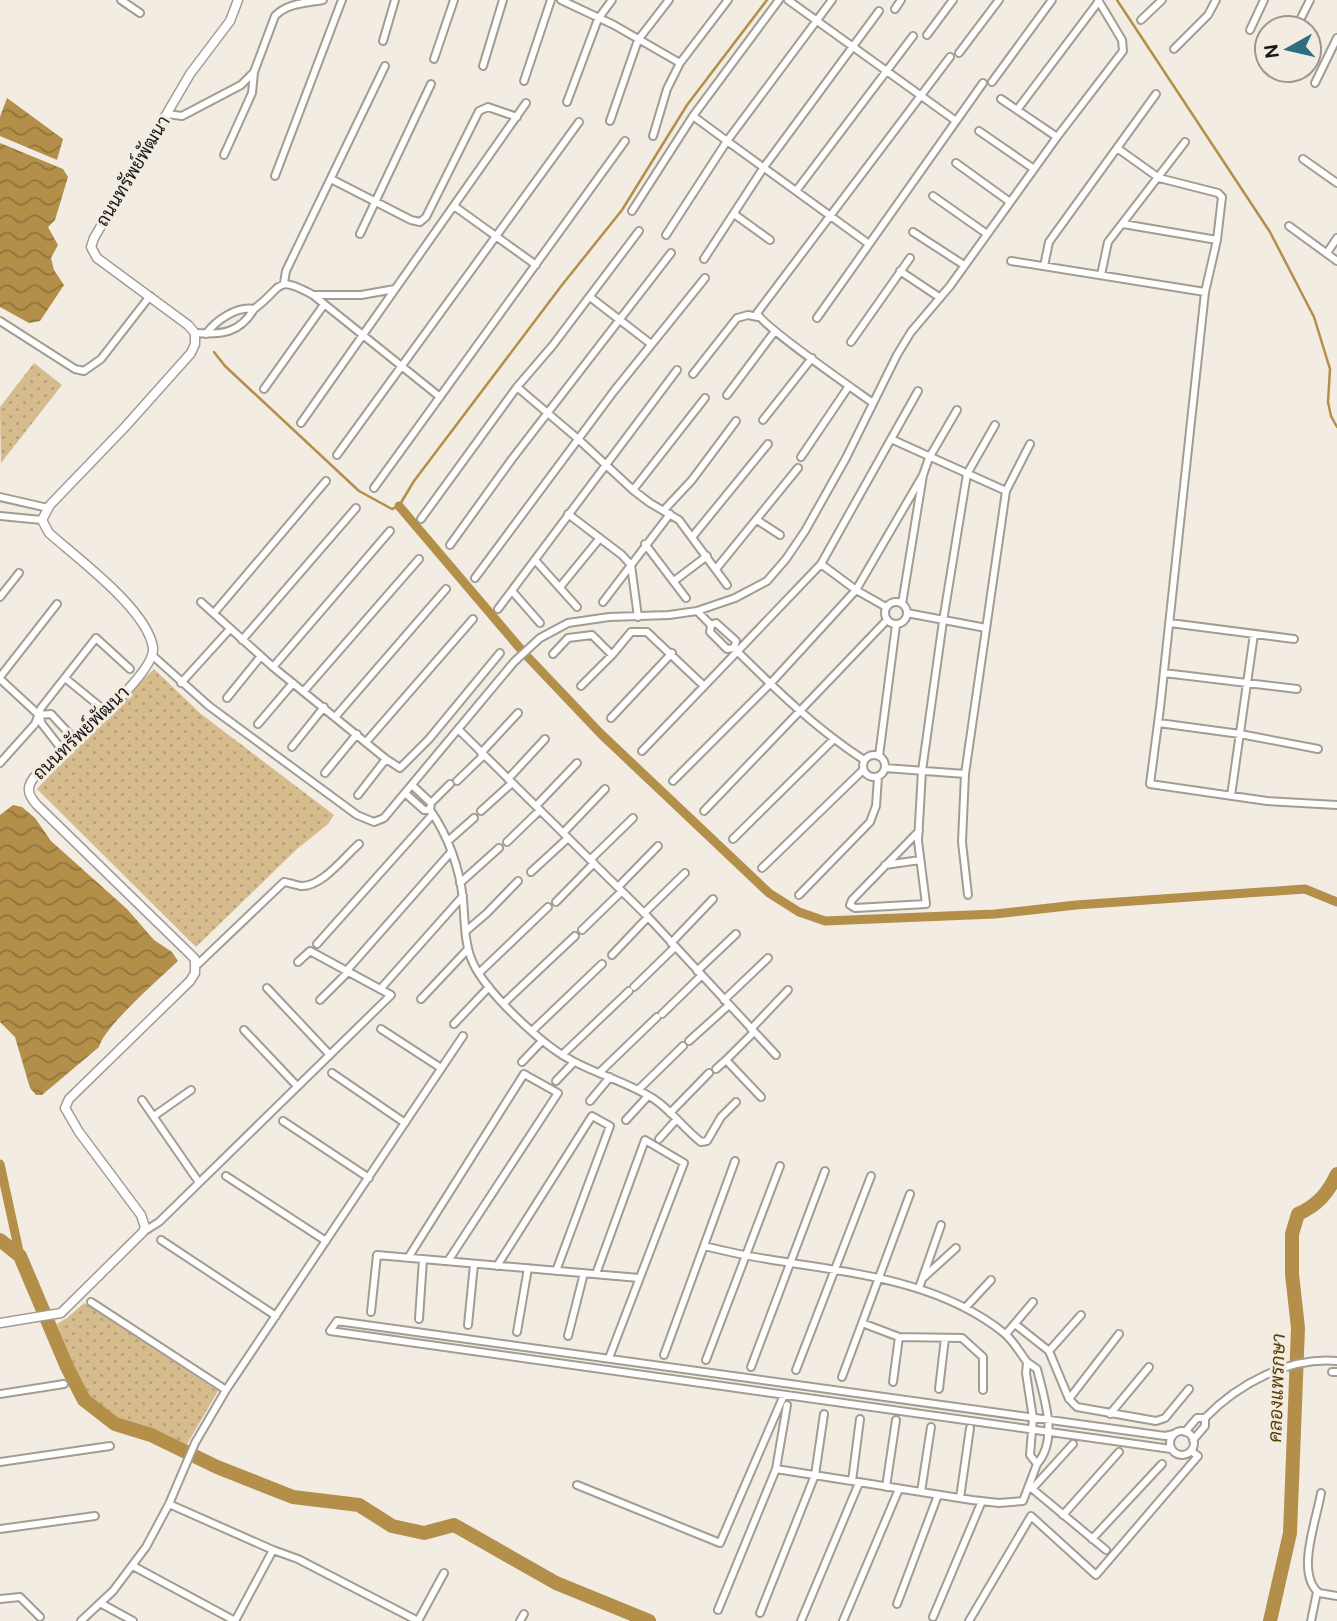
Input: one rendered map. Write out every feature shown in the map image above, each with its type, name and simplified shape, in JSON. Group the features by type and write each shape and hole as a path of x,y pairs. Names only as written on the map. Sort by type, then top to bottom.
{"street":[{"path":"121,0 140,13"},
{"name":"ถนนทรัพย์พัฒนา","path":"195,333 97,258 91,247 191,74 230,21 238,0"},
{"path":"224,155 252,93 254,72 275,16 280,10 293,5 323,0"},
{"path":"275,176 342,0"},
{"path":"383,41 395,0"},
{"path":"434,59 454,0"},
{"path":"484,66 503,0"},
{"path":"524,81 551,0"},
{"path":"562,0 680,63"},
{"path":"567,102 598,19 612,0"},
{"path":"610,121 638,40 669,0"},
{"path":"653,136 667,89 680,63 728,0"},
{"path":"632,211 692,116 779,0"},
{"path":"788,0 956,121"},
{"path":"666,235 727,141 832,0"},
{"path":"895,9 901,0"},
{"path":"928,35 953,0"},
{"path":"959,53 999,0"},
{"path":"992,82 1052,0"},
{"path":"1141,20 1162,0"},
{"path":"1174,49 1208,15 1216,0"},
{"path":"1250,30 1264,0"},
{"path":"278,1 280,10"},
{"path":"42,520 49,533 129,605 149,637 153,656 181,682 366,821 379,821 514,662 556,628 609,617 638,617 696,611 716,606 751,591 766,581 786,559 846,458 911,332 1123,51 1122,40 1098,1 1017,110"},
{"path":"704,258 764,167 879,11"},
{"path":"796,191 913,36"},
{"path":"1323,67 1337,38"},
{"path":"758,317 757,313 761,307 950,57"},
{"path":"284,283 286,271 386,66"},
{"path":"167,114 182,116 241,85 254,72"},
{"path":"817,318 983,83"},
{"path":"360,233 431,84"},
{"path":"1044,266 1049,242 1156,94"},
{"path":"1001,99 1057,137"},
{"path":"301,423 526,103"},
{"path":"331,179 415,222 423,220 480,110 488,107 517,117"},
{"path":"692,116 869,244"},
{"path":"337,456 579,122"},
{"path":"979,131 1034,169"},
{"path":"374,488 625,141"},
{"path":"1101,275 1105,248 1185,142"},
{"path":"1117,148 1159,178 1218,193 1223,203 1205,292 1150,783 1267,801 1337,805"},
{"path":"1303,159 1337,183"},
{"path":"956,163 1010,202"},
{"path":"933,196 987,234"},
{"path":"454,206 536,265"},
{"path":"734,214 770,240"},
{"path":"1123,224 1217,240"},
{"path":"1289,226 1337,261"},
{"path":"421,519 517,387 639,231"},
{"path":"914,232 964,265"},
{"path":"1326,253 1337,238"},
{"path":"450,545 671,253"},
{"path":"851,342 911,258"},
{"path":"1012,261 1205,292"},
{"path":"900,271 939,297"},
{"path":"475,578 577,438 705,278"},
{"path":"42,520 48,508 185,361 195,344 195,333 219,335 246,322 254,309 264,302 275,288 284,283 292,284 313,295 323,306 440,397"},
{"path":"313,295 361,295 396,289"},
{"path":"0,321 75,369 84,371 101,359 150,296"},
{"path":"590,297 651,344"},
{"path":"264,389 323,306"},
{"path":"206,334 214,323 246,308 254,309"},
{"path":"693,374 737,318 748,315 758,317 873,403"},
{"path":"727,395 775,331"},
{"path":"763,420 812,358"},
{"path":"498,609 677,370"},
{"path":"801,457 849,386"},
{"path":"517,387 606,463 633,490 679,520 727,585"},
{"path":"642,751 735,649 821,564 918,391"},
{"path":"633,490 705,398"},
{"path":"896,625 905,620 907,613 902,604 923,475 929,458 957,410"},
{"path":"603,602 736,421"},
{"path":"919,831 850,905 855,908 926,904 919,831 922,771 943,621 967,474 995,425"},
{"path":"891,439 1006,491"},
{"path":"693,537 768,444"},
{"path":"968,895 962,842 965,774 1006,491 1030,444"},
{"path":"716,569 798,468"},
{"path":"673,781 770,684 856,590 923,475"},
{"path":"214,613 326,481"},
{"path":"0,497 48,508"},
{"path":"242,640 356,508"},
{"path":"901,510 917,518"},
{"path":"568,514 622,555 631,565 638,617"},
{"path":"0,516 42,520"},
{"path":"757,520 780,535"},
{"path":"272,667 390,531"},
{"path":"559,587 600,538"},
{"path":"646,544 686,598"},
{"path":"674,582 707,556"},
{"path":"304,691 419,559"},
{"path":"535,560 577,607"},
{"path":"821,564 856,590 886,607"},
{"path":"0,597 19,573"},
{"path":"335,716 446,589"},
{"path":"512,591 540,623"},
{"path":"201,602 272,667 386,760 400,768 500,653"},
{"path":"896,625 887,620 884,614 886,607 892,603 902,604"},
{"path":"57,604 1,680 39,715 63,751"},
{"path":"696,611 711,625"},
{"path":"907,613 986,628"},
{"path":"366,742 473,619"},
{"path":"704,810 887,620"},
{"path":"735,649 736,641 716,622 711,625 709,632 727,649 735,649 799,711 833,740 864,760"},
{"path":"1170,623 1294,639"},
{"path":"799,895 870,822 876,806 878,777 885,768 880,756 896,625"},
{"path":"181,682 230,629"},
{"path":"580,686 631,632 647,632 704,686"},
{"path":"1231,796 1254,634"},
{"path":"553,654 568,638 592,635 612,655"},
{"path":"0,763 35,724 41,708 96,638 130,669"},
{"path":"611,718 672,653"},
{"name":"ถนนทรัพย์พัฒนา","path":"153,656 141,674 116,701 31,780 29,795 189,953 197,966"},
{"path":"227,698 261,656"},
{"path":"1164,673 1297,689"},
{"path":"65,678 98,705"},
{"path":"258,724 293,682"},
{"path":"292,747 324,707"},
{"path":"317,944 431,809 518,713"},
{"path":"39,715 51,714 75,740"},
{"path":"1158,723 1240,734 1318,749"},
{"path":"458,729 646,915 776,1055"},
{"path":"325,773 357,734"},
{"path":"481,811 545,739"},
{"path":"733,839 833,740"},
{"path":"762,868 863,770 864,760 869,755 880,756"},
{"path":"358,795 386,760"},
{"path":"507,842 577,763"},
{"path":"885,768 965,774"},
{"path":"863,770 868,776 878,777"},
{"path":"412,785 431,809 448,841 463,896 468,949 479,973 489,987 542,1041 574,1062 648,1096 695,1138 705,1143 721,1116 736,1102"},
{"path":"531,872 605,789"},
{"path":"405,793 424,810 431,809"},
{"path":"448,841 474,818"},
{"path":"556,902 633,818"},
{"path":"143,1232 145,1227 141,1215 79,1132 65,1108 69,1099 190,981 197,966 284,882 303,886 313,883 359,844"},
{"path":"582,930 658,846"},
{"path":"460,883 499,848"},
{"path":"320,1000 451,852"},
{"path":"885,865 920,860"},
{"path":"612,955 685,873"},
{"path":"466,931 517,881"},
{"path":"383,986 463,896"},
{"path":"562,1055 632,989 713,899"},
{"path":"479,973 548,907"},
{"path":"599,1073 736,934"},
{"path":"504,1003 575,936"},
{"path":"421,999 468,949"},
{"path":"0,1323 64,1312 143,1232 152,1228 391,995 310,951 298,962"},
{"path":"638,1090 768,958"},
{"path":"532,1031 602,964"},
{"path":"454,1024 489,987"},
{"path":"267,988 330,1055"},
{"path":"670,1113 726,1060 788,990"},
{"path":"381,1029 441,1068"},
{"path":"244,1030 297,1086"},
{"path":"81,1621 133,1566 169,1504 195,1443 226,1390 463,1036"},
{"path":"522,1062 542,1041"},
{"path":"726,1060 761,1097"},
{"path":"556,1081 574,1062"},
{"path":"332,1073 405,1122"},
{"path":"408,1258 524,1074 558,1093 448,1261"},
{"path":"590,1101 610,1077"},
{"path":"154,1116 191,1090"},
{"path":"626,1120 648,1096"},
{"path":"142,1100 198,1181"},
{"path":"497,1266 592,1116 610,1125 556,1271"},
{"path":"659,1139 676,1120"},
{"path":"284,1121 369,1178"},
{"path":"596,1274 645,1140 684,1163 608,1358"},
{"path":"664,1355 735,1161"},
{"path":"706,1360 780,1166"},
{"path":"751,1367 825,1171"},
{"path":"226,1176 326,1241"},
{"path":"796,1370 871,1176"},
{"path":"842,1377 909,1194"},
{"path":"919,1288 941,1225"},
{"path":"161,1240 276,1316"},
{"path":"704,1246 835,1268 919,1288 965,1308 1006,1334 1027,1362 1037,1369 1048,1420 1045,1455 1037,1464 1031,1488"},
{"path":"922,1280 956,1248"},
{"path":"371,1312 377,1255 639,1278"},
{"path":"419,1319 423,1259"},
{"path":"468,1325 474,1264"},
{"path":"517,1332 528,1268"},
{"path":"568,1336 584,1273"},
{"path":"965,1308 991,1280"},
{"path":"91,1302 226,1390"},
{"path":"1006,1334 1033,1302"},
{"path":"1049,1351 1081,1315"},
{"path":"1191,1451 1181,1455 1171,1449 1049,1430 330,1331 337,1321 1165,1436 1185,1432 1197,1418 1205,1418"},
{"path":"862,1323 899,1337 962,1338 983,1357 983,1390"},
{"path":"1015,1324 1049,1351 1069,1399 1077,1407 1156,1420 1165,1418 1189,1389"},
{"path":"1069,1399 1119,1334"},
{"path":"893,1382 899,1337"},
{"path":"939,1389 945,1338"},
{"path":"1191,1451 1193,1440 1205,1426 1205,1418 1221,1401 1279,1368 1322,1360 1337,1361"},
{"path":"1027,1362 1026,1373 1033,1418 1030,1455 1037,1464"},
{"path":"1110,1414 1149,1367"},
{"path":"0,1394 64,1384"},
{"path":"577,1485 720,1543 784,1395"},
{"path":"871,1406 872,1395"},
{"path":"718,1610 776,1469 787,1405"},
{"path":"760,1613 814,1475 824,1414"},
{"path":"801,1621 855,1482 860,1419"},
{"path":"886,1487 896,1420"},
{"path":"921,1492 932,1427"},
{"path":"960,1499 970,1428"},
{"path":"1185,1432 1193,1440"},
{"path":"1171,1449 1170,1441 1174,1434"},
{"path":"776,1469 960,1499 1023,1501 1031,1488 1073,1444"},
{"path":"0,1462 110,1446"},
{"path":"969,1621 1031,1516 1096,1574 1198,1457 1191,1451"},
{"path":"1063,1515 1118,1452"},
{"path":"1092,1539 1162,1464"},
{"path":"1031,1488 1106,1550"},
{"path":"843,1621 899,1489"},
{"path":"1321,1493 1309,1547 1310,1583 1317,1592 1337,1596"},
{"path":"897,1604 937,1495"},
{"path":"933,1617 982,1501"},
{"path":"169,1504 298,1559 418,1621 444,1573"},
{"path":"0,1529 95,1516"},
{"path":"133,1566 235,1621 273,1550"},
{"path":"1311,1621 1317,1592"},
{"path":"0,1600 20,1597 40,1617"},
{"path":"100,1603 133,1621"},
{"path":"520,1621 524,1614"}],"shaded area":[{"path":"34,363 62,385 1,463 0,407"},
{"path":"154,669 201,714 334,815 328,824 297,849 196,947 37,789"},
{"path":"84,1303 218,1391 186,1446 112,1417 101,1410 87,1394 76,1375 57,1324"}],"water":[{"path":"7,98 63,139 57,160 0,136 0,117"},
{"path":"0,143 63,169 68,177 55,220 48,227 58,245 51,258 54,270 64,285 40,321 29,323 0,307"},
{"path":"13,805 22,807 35,818 51,841 127,909 154,940 172,952 178,961 121,1016 99,1047 42,1095 36,1095 30,1088 15,1037 0,1022 0,815"}],"waterway":[{"path":"214,352 225,366 359,491 392,509 399,506 414,481 622,210 687,105 767,0"},
{"path":"1117,0 1270,232 1314,317 1330,369 1328,402 1337,427"},
{"path":"399,506 524,653 601,734 769,893 799,912 825,921 995,914 1076,905 1305,889 1337,902"},
{"path":"0,1164 20,1256"},
{"name":"คลองแพรกษา","path":"1270,1621 1290,1533 1298,1328 1292,1274 1292,1234 1298,1214 1322,1198 1337,1174"},
{"path":"0,1240 20,1256 67,1367 84,1400 115,1424 151,1435 217,1467 293,1497 359,1505 392,1526 424,1533 454,1525 556,1583 649,1621"}]}
